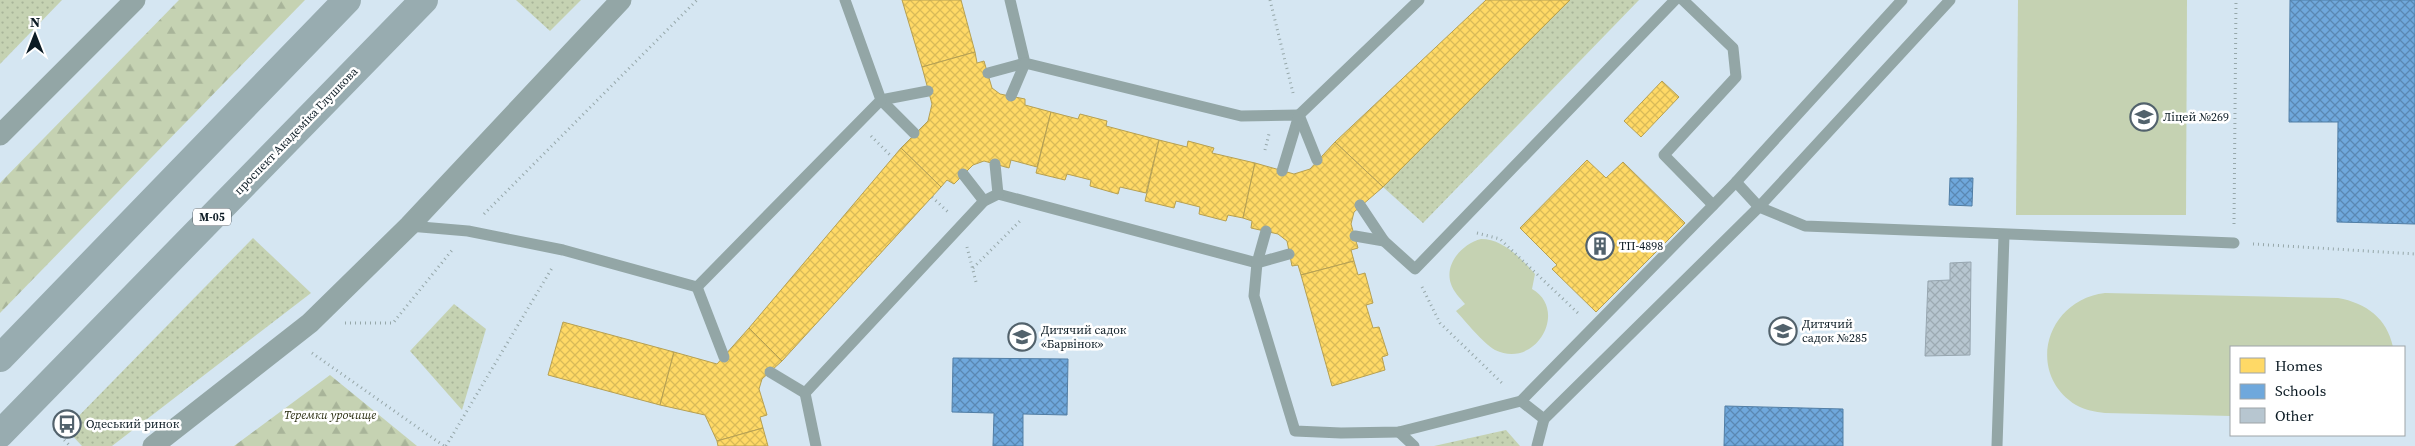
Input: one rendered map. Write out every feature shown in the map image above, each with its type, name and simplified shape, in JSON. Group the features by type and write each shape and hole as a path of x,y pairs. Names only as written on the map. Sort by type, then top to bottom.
{"highway":[{"path":"0,358 347,0"},
{"name":"проспект Академіка Глушкова","path":"0,434 424,0"}],"street":[{"path":"0,135 135,0"},
{"path":"153,446 310,323 409,226 621,0"}],"lane":[{"path":"845,0 881,100 914,133"},
{"path":"1010,0 1025,63 1011,96"},
{"path":"1282,171 1299,115 1419,0"},
{"path":"1360,205 1384,240 1415,269 1675,0"},
{"path":"1682,0 1733,48 1736,77 1664,155 1713,205"},
{"path":"1266,231 1257,263 1254,296 1295,430 1341,433 1398,432 1521,401 1736,182 1902,0"},
{"path":"1537,446 1544,419 1759,207 1950,0"},
{"path":"988,73 1025,63 1241,116 1299,115"},
{"path":"697,287 881,100 928,91"},
{"path":"1299,115 1317,160"},
{"path":"995,164 998,194"},
{"path":"963,174 984,202"},
{"path":"1736,182 1759,207 1805,226 2234,243"},
{"path":"805,393 984,202 998,194 1257,263 1289,254"},
{"path":"409,226 468,231 563,250 697,287"},
{"path":"1997,446 2004,235"},
{"path":"1355,236 1384,240"},
{"path":"697,287 724,357"},
{"path":"770,372 805,393 816,446"},
{"path":"1521,401 1544,419"},
{"path":"1398,432 1414,446"}],"path":[{"path":"310,323 393,323 468,231 697,0"},
{"path":"1270,0 1299,115"},
{"path":"2236,0 2234,243 2415,254"},
{"path":"1264,157 1274,116"},
{"path":"859,122 892,157"},
{"path":"972,268 1036,204"},
{"path":"1449,234 1473,233 1500,239 1593,327"},
{"path":"291,339 445,446 563,250"},
{"path":"1413,268 1440,323 1521,401"},
{"path":"54,429 70,446"}],"green space":[{"path":"0,0 62,0 0,64"},
{"path":"179,0 305,0 0,313 0,183"},
{"path":"516,0 581,0 550,31"},
{"path":"1570,0 1639,0 1423,223 1383,187"},
{"path":"2018,0 2187,0 2186,215 2016,215"},
{"path":"253,238 311,293 112,446 82,446 66,429"},
{"path":"1481,239 1497,242 1511,250 1535,274 1532,289 1543,298 1548,310 1547,323 1543,335 1534,345 1523,352 1510,354 1490,347 1456,311 1465,304 1451,284 1450,269 1452,262 1467,245"},
{"path":"2105,293 2338,298 2358,304 2374,314 2386,328 2393,346 2230,346 2230,416 2105,413 2076,405 2060,391 2051,375 2047,357 2049,340 2056,323 2068,309 2085,299"},
{"path":"454,304 486,329 462,410 410,351"},
{"name":"Теремки урочище","path":"330,375 417,446 234,446"},
{"path":"1506,430 1520,446 1434,446"}],"building: Homes":[{"path":"902,0 961,0 975,52 922,67"},
{"path":"1486,0 1570,0 1383,187 1335,142"},
{"path":"975,52 977,63 984,61 992,88 1000,94 1025,99 1025,105 1051,112 1037,167 1011,160 1009,168 984,161 973,165 954,184 947,180 941,187 901,148 928,121 932,104 922,67"},
{"path":"1662,81 1679,97 1641,137 1624,121"},
{"path":"1051,112 1078,119 1080,114 1107,121 1106,126 1159,140 1146,193 1120,187 1118,194 1090,186 1091,180 1067,174 1065,180 1036,173"},
{"path":"1159,140 1187,147 1188,141 1214,148 1212,153 1255,163 1243,218 1228,215 1226,221 1199,214 1200,207 1176,201 1174,208 1145,201"},
{"path":"1335,142 1383,187 1354,212 1351,224 1358,248 1351,250 1354,261 1301,275 1298,265 1292,266 1287,241 1278,234 1251,228 1252,221 1243,218 1255,163 1294,174 1310,169"},
{"path":"901,148 941,187 782,361 749,328"},
{"name":"ТП-4898","path":"1587,160 1606,178 1623,162 1685,223 1596,312 1552,269 1557,265 1520,228"},
{"path":"1354,261 1358,275 1365,273 1373,303 1366,305 1373,328 1379,327 1388,355 1382,357 1385,370 1332,386 1301,275"},
{"path":"563,322 674,352 660,405 548,375"},
{"path":"749,328 782,361 762,379 759,389 767,415 760,417 763,428 717,441 705,415 660,405 674,352 717,364"},
{"path":"763,428 768,446 718,446 717,441"}],"building: Schools":[{"path":"2290,0 2415,0 2415,224 2337,222 2338,122 2289,122"},
{"path":"1950,178 1973,178 1972,206 1949,205"},
{"path":"953,358 1068,359 1067,415 1023,414 1023,446 993,446 994,413 952,412"},
{"path":"1725,406 1843,409 1843,446 1724,446"}],"building: Other":[{"path":"1971,262 1970,355 1925,356 1928,281 1950,280 1950,263"}],"place":[{"name":"Ліцей №269","path":"2144,117"},
{"name":"ТП-4898","path":"1600,246"},
{"name":"Дитячий садок №285","path":"1783,331"},
{"name":"Дитячий садок «Барвінок»","path":"1022,337"},
{"name":"Одеський ринок","path":"67,424"}]}
